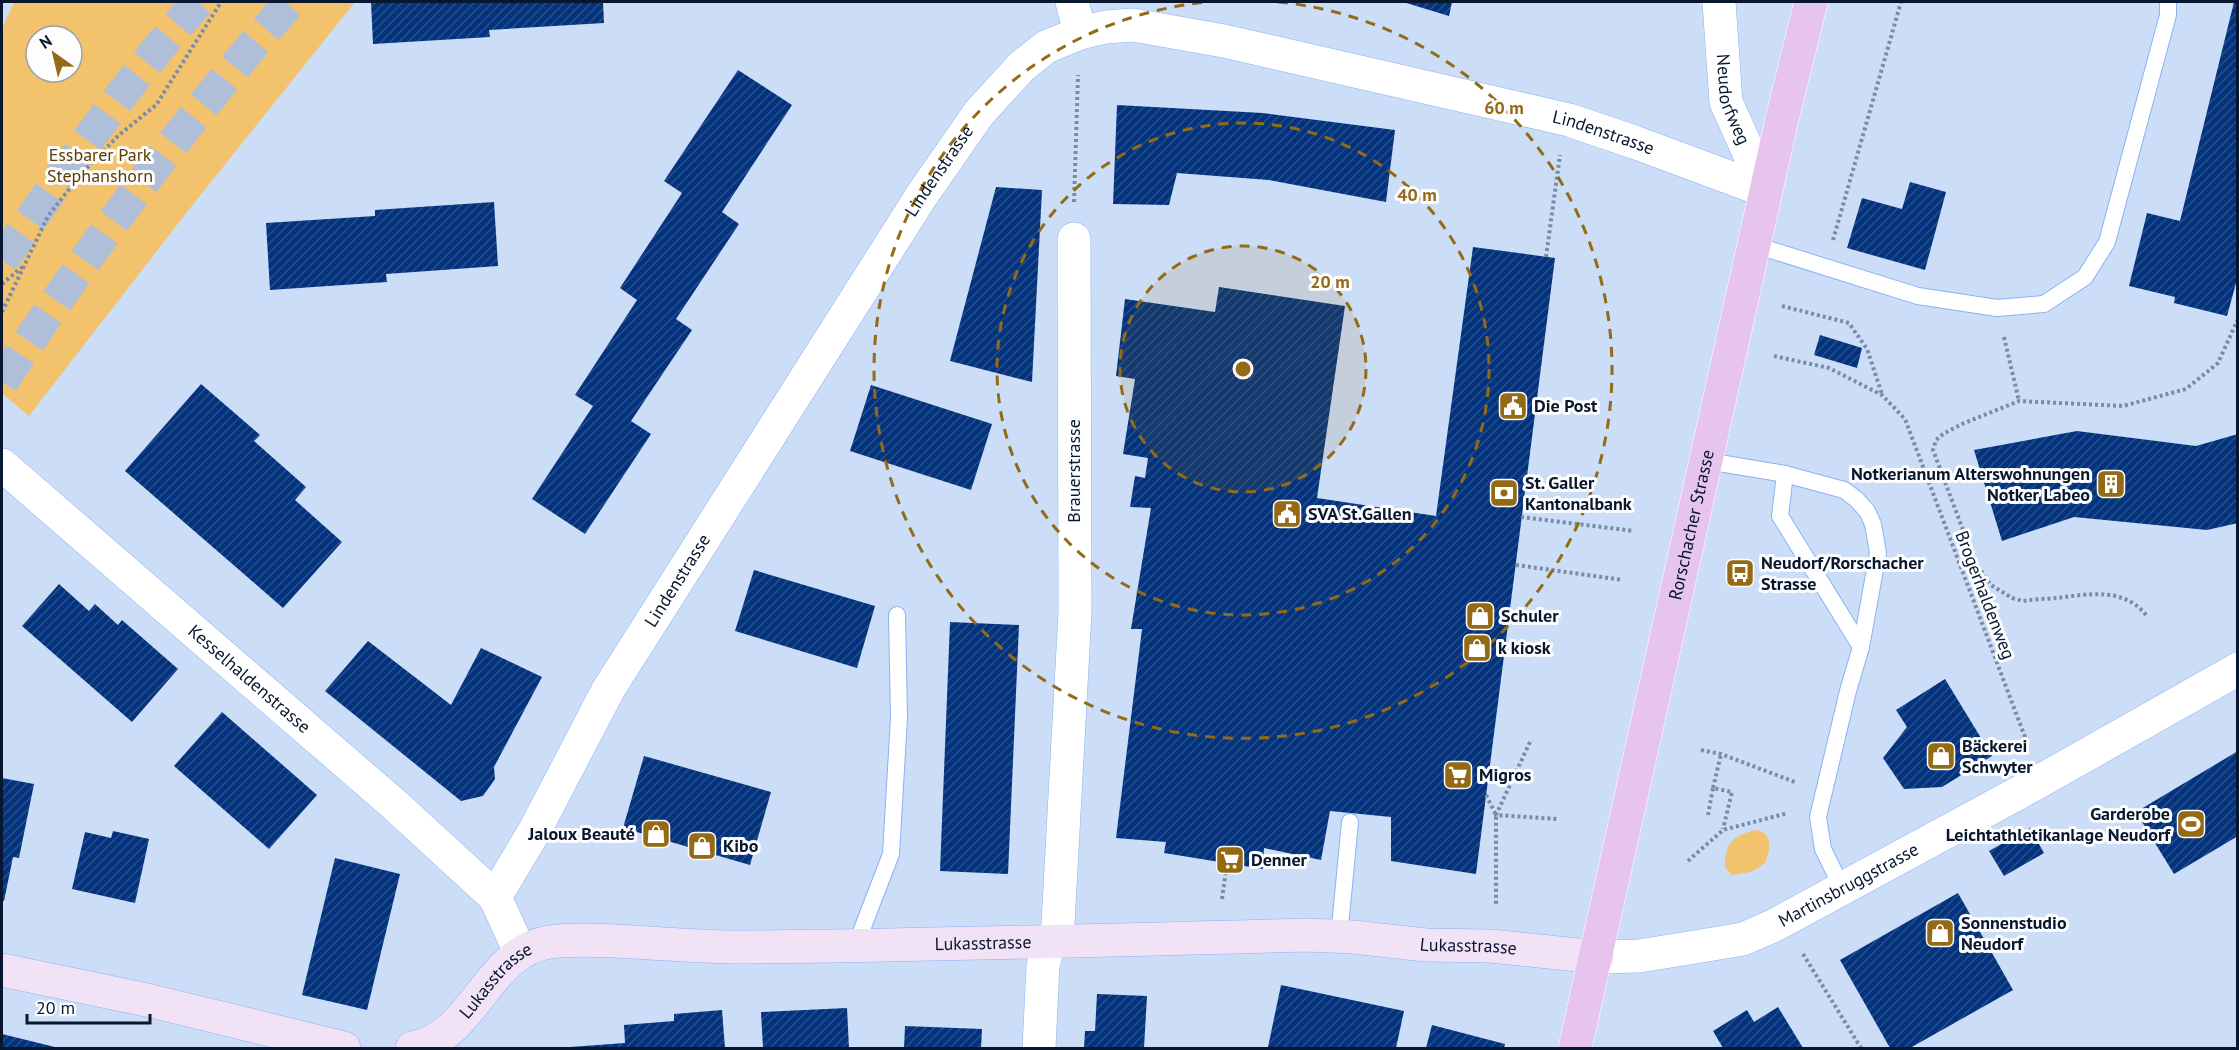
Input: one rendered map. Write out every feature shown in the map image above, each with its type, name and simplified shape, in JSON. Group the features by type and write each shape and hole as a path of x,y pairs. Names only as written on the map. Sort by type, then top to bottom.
{"main road":[{"name":"Rorschacher Strasse","path":"1575,1048 1782,119 1811,2"},
{"name":"Lukasstrasse","path":"412,1048 431,1042 451,1040 463,1018 504,965 520,952 535,945 551,942 582,940 748,948 1307,935 1426,945 1491,946 1597,957"},
{"path":"2,970 147,1000 344,1048"}],"street":[{"path":"1071,2 1080,33"},
{"name":"Neudorfweg","path":"1719,2 1726,102 1766,191"},
{"name":"Lindenstrasse","path":"495,897 535,830 608,690 928,185 979,113 1022,66 1046,47 1080,33 1106,27 1133,25 1224,41 1546,114 1634,142 1766,191"},
{"name":"Brauerstrasse","path":"1039,1048 1043,966 1053,942 1075,612 1074,239"},
{"name":"Kesselhaldenstrasse","path":"2,465 387,798 495,897"},
{"name":"Martinsbruggstrasse","path":"1597,957 1640,956 1743,939 1843,890 2238,669"},
{"path":"495,897 520,952"}],"lane":[{"path":"1755,244 1918,296 1997,308 2044,304 2085,277 2107,242 2168,15 2168,2"},
{"path":"1707,461 1785,474 1844,490 1862,505 1873,524 1878,553 1861,647 1848,691 1818,817 1823,849 1843,890"},
{"path":"1785,474 1780,516 1861,647"},
{"path":"856,945 891,854 899,718 897,615"},
{"path":"1339,937 1350,822"}],"path":[{"path":"2,312 48,216 89,166 119,135 156,105 221,2"},
{"path":"1825,268 1901,2"},
{"path":"1074,239 1080,33"},
{"path":"1546,257 1561,152"},
{"path":"2,284 25,264"},
{"path":"1782,306 1850,323 1868,349 1882,395"},
{"path":"1997,308 2019,401"},
{"path":"2146,615 2139,605 2114,595 2093,594 2023,601 1991,585 1975,562 1933,450 1934,446 1936,440 1943,434 2019,401 2123,406 2186,389 2218,363 2238,319"},
{"name":"Brogerhaldenweg","path":"1774,356 1829,368 1882,395 1905,419 2030,750"},
{"path":"1521,518 1634,531"},
{"path":"1516,565 1623,580"},
{"path":"1496,904 1496,815 1530,742"},
{"path":"1701,750 1721,754 1796,783"},
{"path":"1708,815 1721,754"},
{"path":"1713,788 1732,792 1723,830"},
{"path":"1486,795 1496,815"},
{"path":"1688,861 1723,830 1788,813"},
{"path":"1496,815 1557,819"},
{"path":"1222,902 1227,863"},
{"path":"1803,952 1862,1048"}],"green space":[{"name":"Essbarer Park Stephanshorn","path":"14,2 355,2 187,212 29,416 2,393 2,29"},
{"path":"1757,830 1766,835 1769,843 1765,863 1751,872 1732,875 1725,867 1726,852 1729,846 1742,834"}],"building":[{"path":"371,2 603,2 604,23 489,30 490,37 373,44"},
{"path":"1403,2 1452,2 1449,16"},
{"path":"2234,2 2238,2 2238,276 2227,316 2174,303 2175,297 2129,286 2147,213 2180,221"},
{"path":"738,70 792,105 722,212 739,224 676,319 692,330 631,421 651,434 585,534 532,499 593,406 575,395 637,300 620,288 682,193 664,181"},
{"path":"1117,105 1263,113 1395,130 1386,202 1269,180 1177,173 1169,205 1113,204"},
{"path":"1910,182 1946,192 1925,270 1847,248 1862,198 1902,209"},
{"path":"996,187 1042,190 1032,382 950,361"},
{"path":"494,202 498,266 386,274 387,282 270,290 266,223 375,216 375,210"},
{"path":"1473,247 1555,258 1476,874 1391,861 1391,817 1330,811 1321,860 1264,848 1263,869 1164,853 1166,842 1116,838 1142,629 1131,629 1151,508 1130,507 1135,476 1145,478 1148,458 1123,454 1135,379 1116,376 1125,299 1215,312 1219,287 1345,306 1317,498 1436,516"},
{"path":"1820,335 1862,348 1857,368 1814,355"},
{"path":"201,384 260,435 254,441 306,487 295,500 342,542 283,608 125,471"},
{"path":"871,385 992,424 971,490 850,451"},
{"name":"Notkerianum Alterswohnungen Notker Labeo","path":"2077,431 2196,446 2238,434 2238,523 2207,530 2074,517 2002,541 1974,450"},
{"path":"754,570 875,606 857,668 735,631"},
{"path":"59,584 89,611 95,604 118,625 122,620 178,669 132,722 22,626"},
{"path":"950,622 1019,625 1008,874 940,871"},
{"path":"368,641 451,705 481,648 542,677 494,767 495,779 483,796 461,801 325,691"},
{"path":"1945,679 1992,756 1942,787 1904,789 1883,758 1907,727 1896,710"},
{"path":"222,712 317,795 269,849 174,766"},
{"name":"Garderobe Leichtathletikanlage Neudorf","path":"2238,751 2238,836 2174,874 2136,812"},
{"path":"644,756 771,792 750,865 623,828"},
{"path":"2,778 34,784 19,858 13,857 4,901 2,900"},
{"path":"2030,828 2044,853 2004,876 1989,851"},
{"path":"113,831 149,839 135,903 72,889 85,832 111,838"},
{"path":"335,858 400,874 367,1010 302,995"},
{"path":"1958,893 2013,990 1910,1048 1890,1048 1840,960"},
{"path":"1281,985 1404,1011 1396,1048 1268,1047"},
{"path":"1097,994 1147,996 1144,1048 1084,1048 1085,1031 1095,1031"},
{"path":"1778,1007 1803,1048 1723,1048 1713,1031 1747,1010 1754,1022"},
{"path":"847,1008 849,1048 763,1048 761,1012"},
{"path":"722,1010 725,1048 570,1048 625,1043 624,1025 674,1021 674,1014"},
{"path":"1432,1025 1505,1044 1504,1048 1426,1048"},
{"path":"905,1026 982,1029 981,1048 904,1048"},
{"path":"2,1034 59,1048 2,1048"}],"tunnel":[{"path":"2,260 121,95 198,2"},
{"path":"2,382 69,283 139,187 213,93 290,2"}],"place":[{"name":"Die Post","path":"1513,406"},
{"name":"Notkerianum Alterswohnungen Notker Labeo","path":"2111,484"},
{"name":"St. Galler Kantonalbank","path":"1504,493"},
{"name":"SVA St.Gallen","path":"1287,514"},
{"name":"Neudorf/Rorschacher Strasse","path":"1740,573"},
{"name":"Schuler","path":"1480,616"},
{"name":"k kiosk","path":"1477,648"},
{"name":"Bäckerei Schwyter","path":"1941,756"},
{"name":"Migros","path":"1458,775"},
{"name":"Garderobe Leichtathletikanlage Neudorf","path":"2191,824"},
{"name":"Jaloux Beauté","path":"656,834"},
{"name":"Kibo","path":"702,846"},
{"name":"Denner","path":"1230,860"},
{"name":"Sonnenstudio Neudorf","path":"1940,933"}]}
